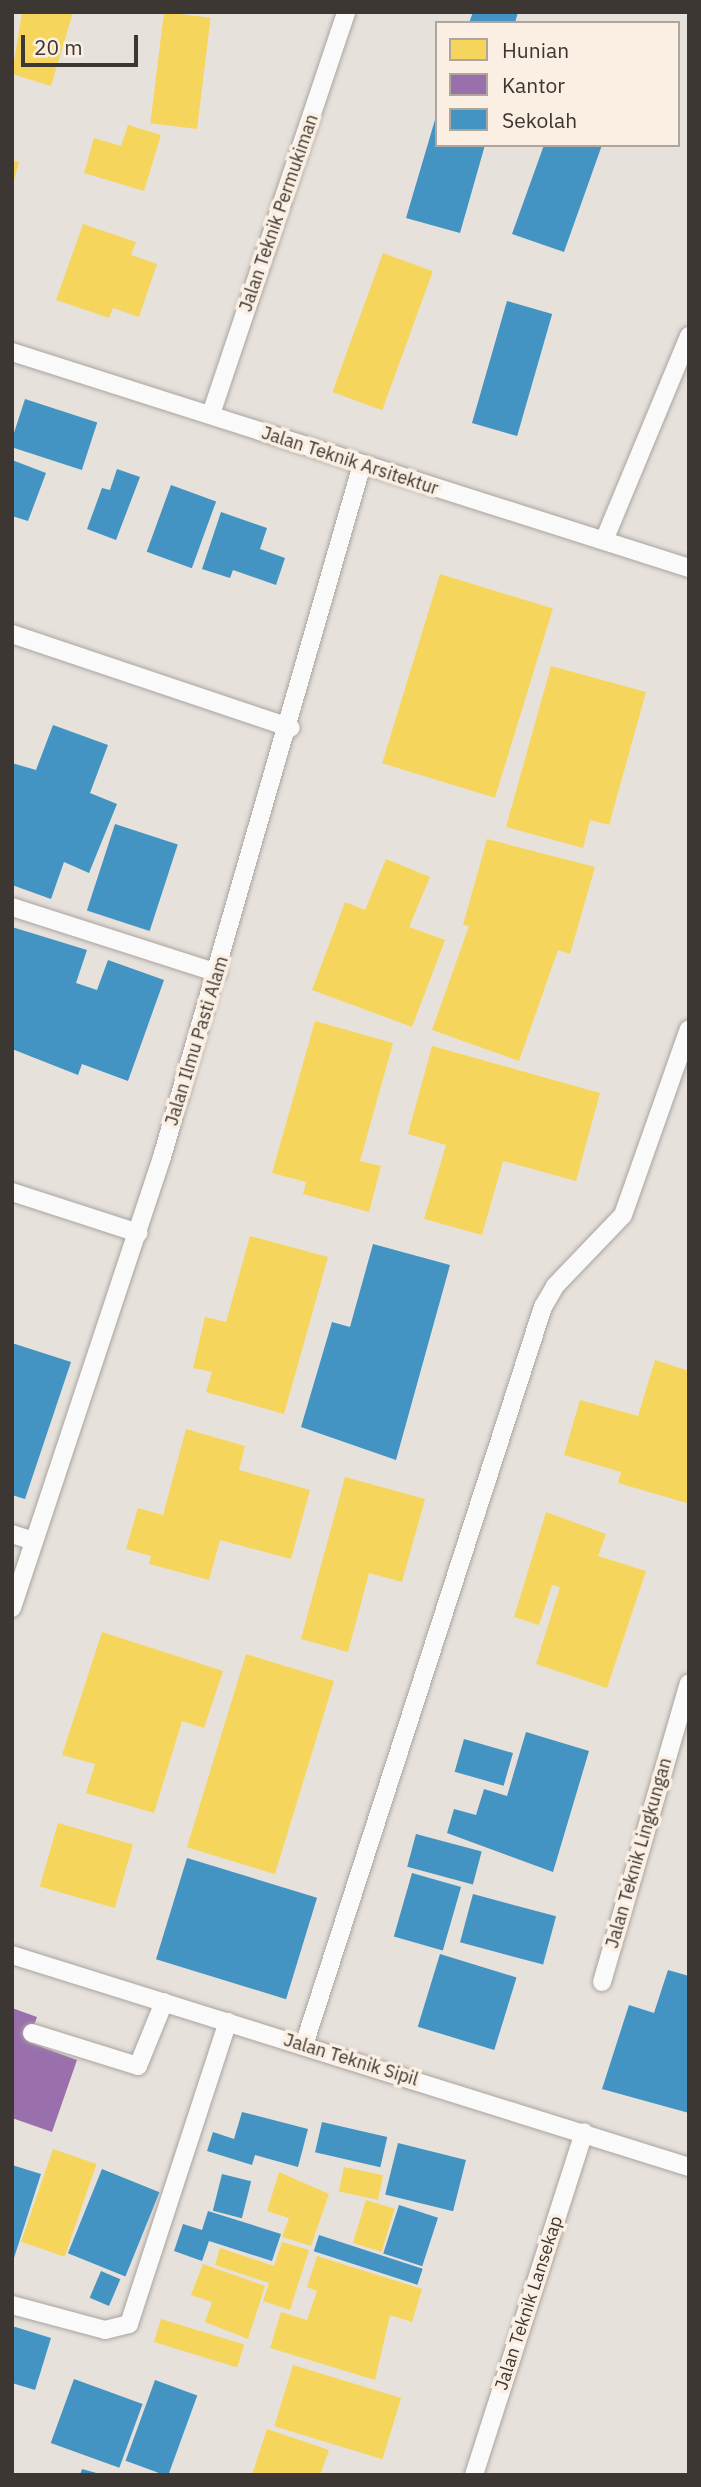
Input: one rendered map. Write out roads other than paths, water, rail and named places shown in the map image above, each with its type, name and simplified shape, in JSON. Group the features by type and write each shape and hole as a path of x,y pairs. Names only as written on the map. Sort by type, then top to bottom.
{"lane":[{"name":"Jalan Teknik Permukiman","path":"211,414 346,12"},
{"path":"605,538 689,336"},
{"name":"Jalan Teknik Arsitektur","path":"12,352 211,414 361,468 605,538 689,568"},
{"name":"Jalan Ilmu Pasti Alam","path":"12,1608 138,1233 218,973 291,728 361,468"},
{"path":"12,635 291,728"},
{"path":"12,907 218,973"},
{"path":"304,2045 543,1307 555,1286 623,1215 689,1029"},
{"path":"12,1192 138,1233"},
{"path":"12,1534 33,1541"},
{"name":"Jalan Teknik Lingkungan","path":"602,1982 689,1684"},
{"name":"Jalan Teknik Sipil","path":"12,1955 689,2167"},
{"path":"32,2033 138,2066 164,2002"},
{"path":"12,2305 105,2330 129,2324 228,2022"},
{"name":"Jalan Teknik Lansekap","path":"474,2475 584,2132"}]}
